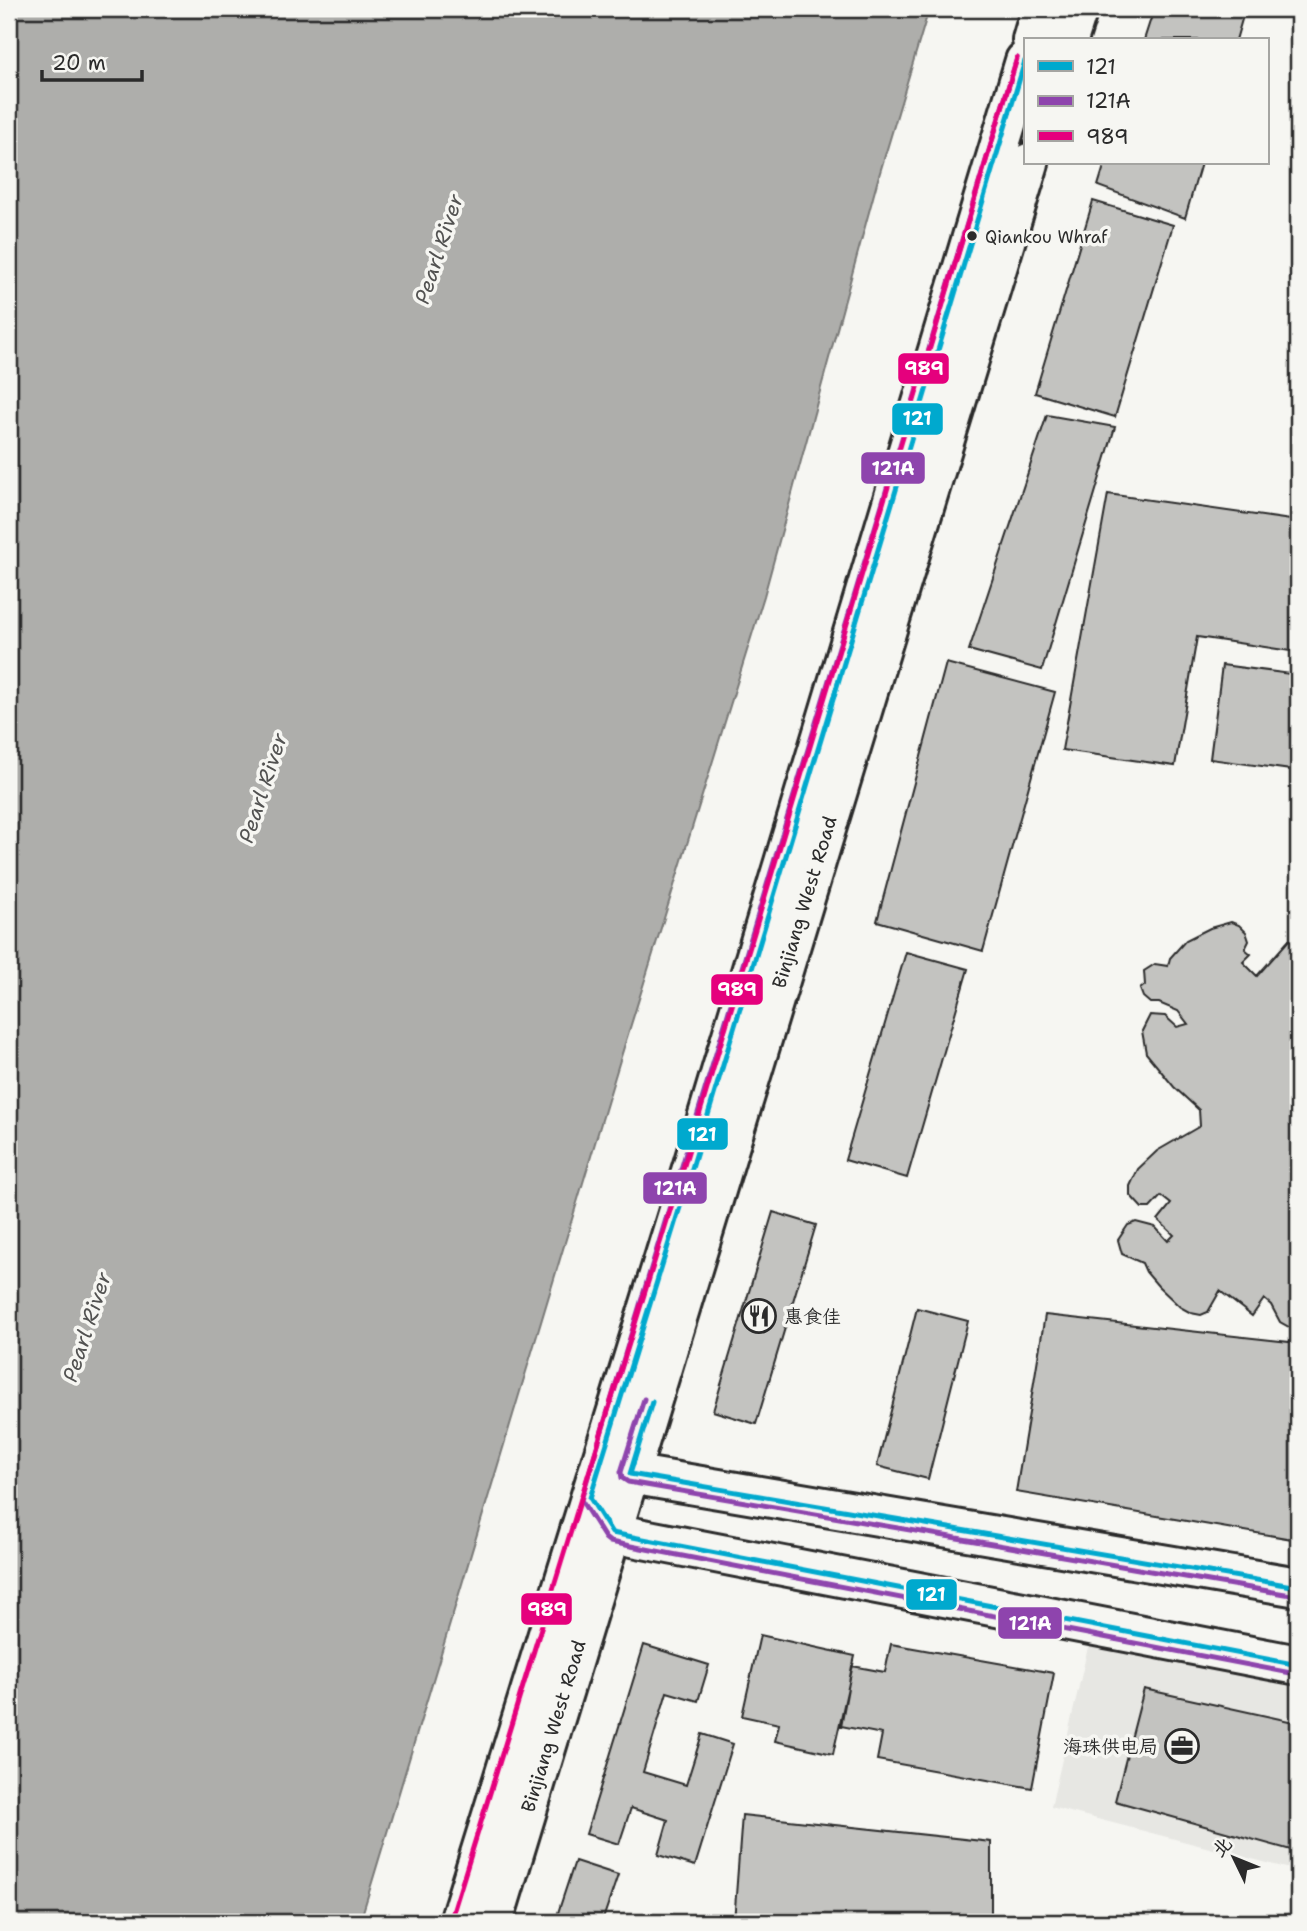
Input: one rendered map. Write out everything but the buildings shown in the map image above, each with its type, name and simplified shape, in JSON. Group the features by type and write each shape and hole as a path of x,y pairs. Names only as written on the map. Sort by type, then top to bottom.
{"main road":[{"path":"1033,38 1041,9"},
{"path":"1069,38 1077,9"},
{"name":"Binjiang West Road","path":"459,1922 697,1152 1024,64"},
{"name":"Binjiang West Road","path":"493,1922 1029,164"},
{"path":"1298,1587 630,1474 590,1499 612,1533 1298,1665"}],"shaded area":[{"name":"海珠供电局","path":"1088,1647 1298,1685 1298,1871 1051,1807"}],"water":[{"name":"Pearl River","path":"9,9 929,9 878,179 764,596 620,1060 360,1922 9,1922"}],"transit line":[{"name":"121A","path":"1017,58 581,1500 610,1542 1296,1674"},
{"name":"989","path":"451,1919 685,1162 1017,58"},
{"name":"121","path":"1024,64 693,1165 590,1498 612,1533 1298,1665"},
{"name":"121A","path":"644,1399 621,1472 622,1478 628,1482 1297,1596"},
{"name":"121","path":"652,1402 630,1474 1298,1587"}],"place":[{"name":"Qiankou Whraf","path":"972,236"},
{"name":"惠食佳","path":"759,1316"},
{"name":"海珠供电局","path":"1182,1746"}]}
